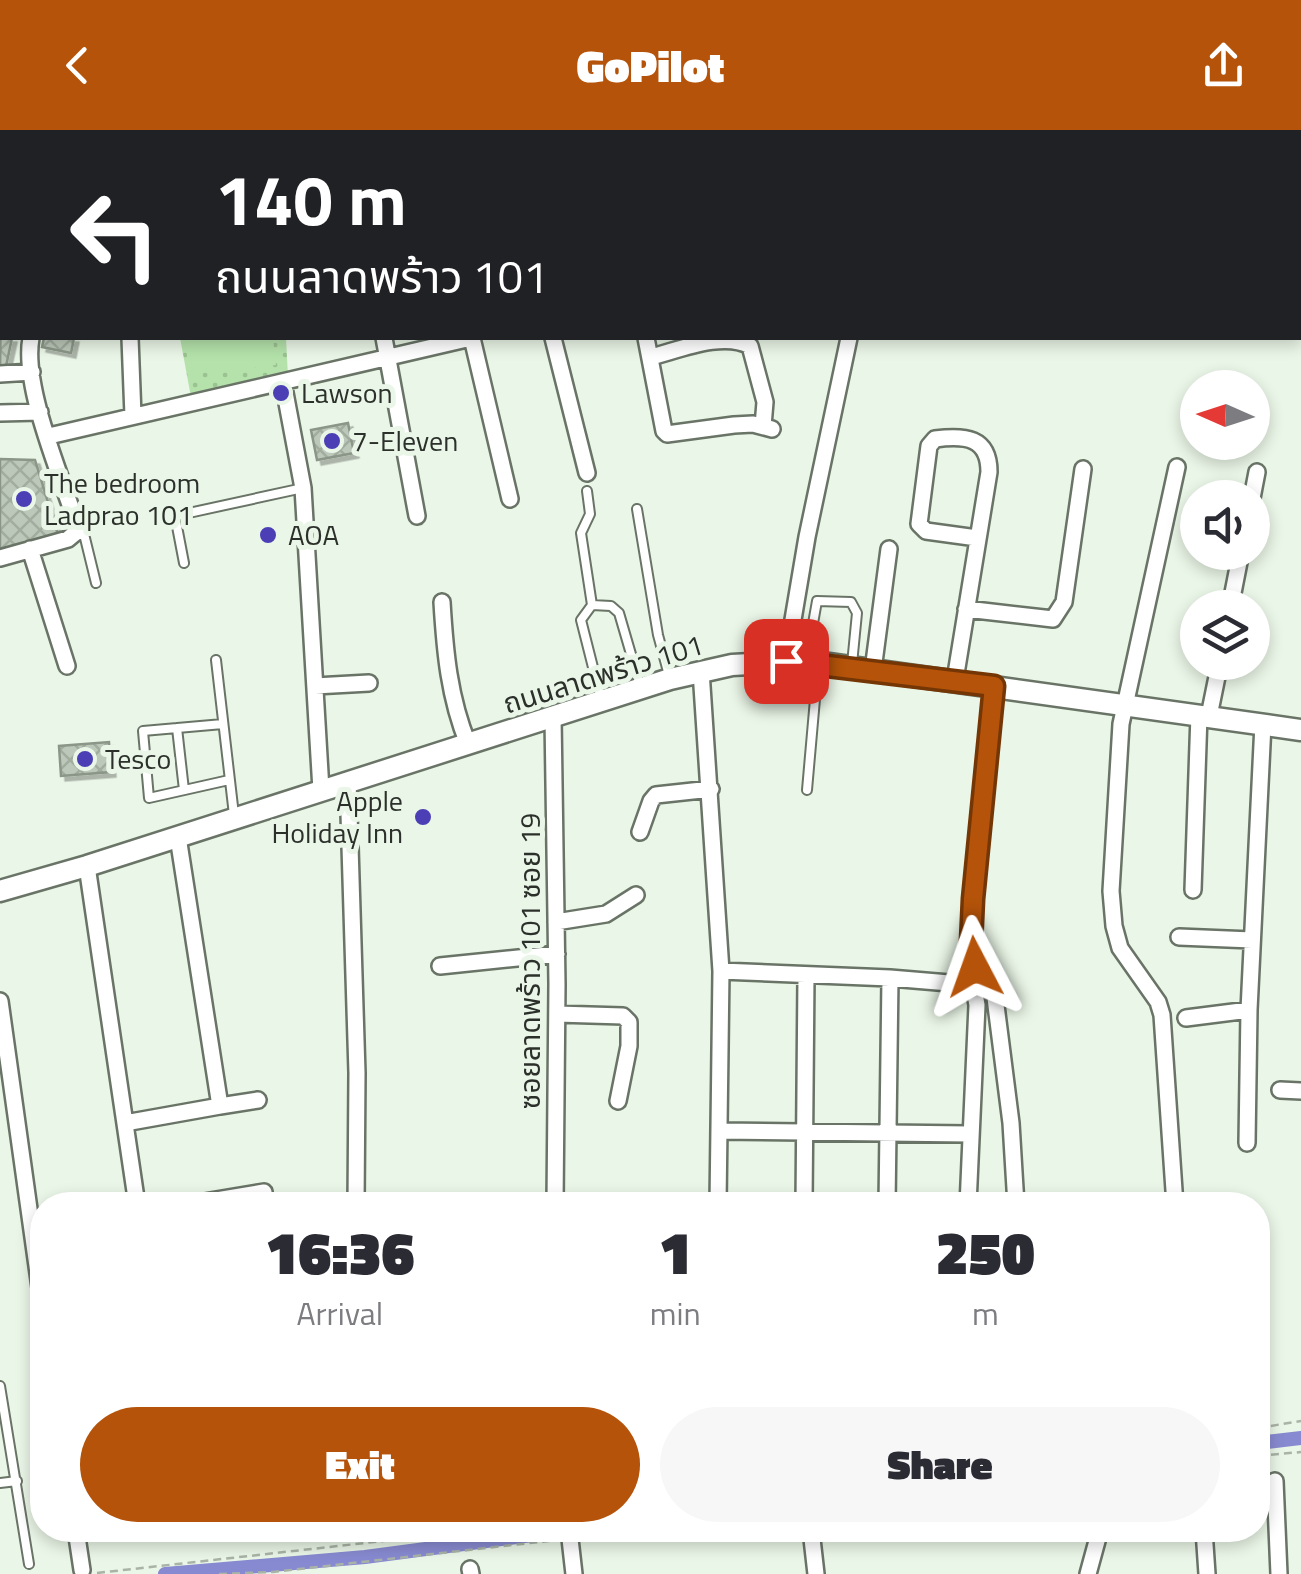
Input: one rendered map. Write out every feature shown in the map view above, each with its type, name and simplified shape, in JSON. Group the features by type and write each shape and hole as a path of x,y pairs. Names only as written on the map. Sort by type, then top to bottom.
{"street":[{"path":"0,558 70,537 76,525 40,412 28,352 31,340"},
{"path":"130,340 134,416"},
{"path":"384,340 417,516"},
{"path":"49,436 462,340"},
{"path":"472,340 510,499"},
{"path":"554,340 587,473"},
{"path":"647,340 667,434 734,425 768,427 766,402 750,346 742,341 710,342 651,357"},
{"path":"803,662 807,537 848,340"},
{"path":"0,374 32,372"},
{"path":"283,382 303,488 320,790"},
{"path":"0,413 40,412"},
{"path":"955,680 977,538 989,455 975,442 935,439 929,446 919,524 926,532 977,538"},
{"path":"1173,1192 1162,1015 1158,1002 1120,948 1111,892 1124,704 1177,467"},
{"path":"966,610 1054,620 1064,602 1082,468"},
{"path":"1255,480 1257,472"},
{"path":"862,668 889,549"},
{"path":"30,550 67,666"},
{"path":"442,602 448,679 468,744"},
{"name":"ถนนลาดพร้าว 101","path":"0,891 700,671 803,662 1301,730"},
{"path":"700,671 721,972 718,1192"},
{"path":"1193,890 1204,716 1215,680"},
{"path":"315,686 369,682"},
{"path":"994,686 970,964 992,974 1011,1123 1015,1192"},
{"name":"ซอยลาดพร้าว 101 ซอย 19","path":"553,717 555,1192"},
{"path":"1247,1142 1249,1010 1263,724"},
{"path":"348,781 357,1073 356,1192"},
{"path":"640,832 650,801 656,795 711,789"},
{"path":"178,837 220,1106"},
{"path":"87,866 134,1192"},
{"path":"556,922 606,914 636,895"},
{"path":"1179,937 1252,940"},
{"path":"440,966 557,954"},
{"path":"721,972 890,978 961,984 974,989 968,1192"},
{"path":"804,1192 806,975"},
{"path":"886,1192 890,978"},
{"path":"0,1000 30,1216"},
{"path":"1186,1018 1249,1010"},
{"path":"557,1014 623,1016 629,1022 631,1032 618,1101"},
{"path":"1280,1090 1301,1091"},
{"path":"125,1123 258,1100"},
{"path":"719,1131 969,1134"},
{"path":"1275,1481 1280,1574"},
{"path":"79,1542 87,1572"},
{"path":"571,1542 574,1574"},
{"path":"812,1542 816,1574"},
{"path":"1088,1574 1097,1542"},
{"path":"1205,1542 1207,1574"}],"lane":[{"path":"184,563 174,516 303,488"},
{"path":"587,491 590,514 581,534 592,606 581,620 601,702"},
{"path":"637,509 658,635 670,679"},
{"path":"70,537 84,534 96,584"},
{"path":"807,790 803,662 817,601 851,602 858,613 862,668"},
{"path":"592,606 611,606 619,613 641,689"},
{"path":"216,660 234,819"},
{"path":"223,724 142,731 149,798 229,780"},
{"path":"177,728 184,790"},
{"path":"0,1386 29,1564"},
{"path":"0,1483 16,1481"}],"path":[{"path":"1270,1426 1301,1421"},
{"path":"1270,1455 1301,1452"},
{"path":"87,1572 383,1542"},
{"path":"218,1574 365,1563 519,1542"}],"green space":[{"path":"180,340 286,340 288,377 191,397"},
{"path":"185,340 273,340 276,365 189,374"}],"building":[{"path":"0,340 12,340 5,371 0,372"},
{"path":"44,340 74,340 71,353 42,347"},
{"name":"7-Eleven","path":"348,423 354,453 317,460 311,430"},
{"name":"The bedroom Ladprao 101","path":"0,459 35,460 59,538 0,554"},
{"name":"Tesco","path":"109,742 111,772 61,776 59,746"}],"waterway":[{"path":"1270,1442 1301,1438"},
{"path":"165,1574 365,1557 479,1542"}],"place":[{"name":"Lawson","path":"281,393"},
{"name":"7-Eleven","path":"332,441"},
{"name":"The bedroom Ladprao 101","path":"24,499"},
{"name":"AOA","path":"268,535"},
{"name":"Tesco","path":"85,759"},
{"name":"Apple Holiday Inn","path":"423,817"}],"route":[{"path":"786,661 994,686 973,899 970,964 975,967"}]}
